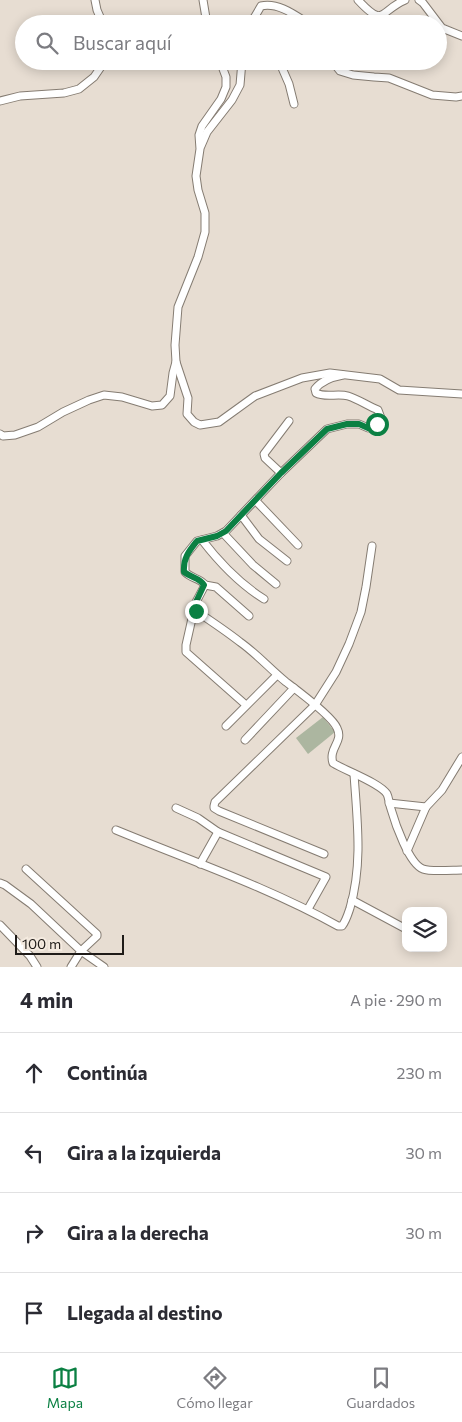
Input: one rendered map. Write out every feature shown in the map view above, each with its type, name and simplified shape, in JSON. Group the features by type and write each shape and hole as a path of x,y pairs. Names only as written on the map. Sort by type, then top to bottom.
{"street":[{"path":"95,0 98,15"},
{"path":"203,0 206,15"},
{"path":"358,0 374,15"},
{"path":"384,15 405,0"},
{"path":"419,0 432,15"},
{"path":"256,15 261,6 268,5 286,10 294,15"},
{"path":"447,30 462,36"},
{"path":"0,101 20,96 64,94 87,84 99,70"},
{"path":"223,70 226,77 226,87 221,99 202,126 200,135 196,176 205,213 204,232 198,257 178,307 175,345 176,362 188,398 187,414 194,422 200,425 219,422 255,396 302,378 330,373 380,379 399,390 462,394"},
{"path":"200,149 207,132 232,100 240,85 241,70"},
{"path":"283,70 294,104"},
{"path":"339,70 353,75 389,78 432,95 462,96"},
{"path":"0,434 3,436 15,435 38,427 63,412 104,395 152,406 162,404 170,396 176,362"},
{"path":"249,616 216,587 204,585 202,581 190,577 184,572 185,556 197,541 223,533 327,429 347,424 359,424 368,428 377,424 380,418 378,410 350,396 320,395 316,392 315,389 318,384 329,378 343,375"},
{"path":"281,473 265,458 264,454 289,421"},
{"path":"256,500 298,545"},
{"path":"241,515 259,539 287,561"},
{"path":"223,533 253,565 276,584"},
{"path":"202,540 213,554 249,590 264,599"},
{"path":"324,854 219,812 214,806 215,802 257,760 315,705 336,672 361,612 372,546"},
{"path":"204,585 196,602 196,611 193,614 186,652 246,705"},
{"path":"196,611 242,643 337,726 340,734 332,750 331,757 334,763 378,786 387,794 407,851 421,868 428,870 462,870"},
{"path":"226,726 278,675"},
{"path":"245,740 294,688"},
{"path":"407,851 426,807 442,790 462,757"},
{"path":"116,830 238,879 308,909 338,926 342,926 352,900 358,874 359,838 354,774"},
{"path":"389,804 426,807"},
{"path":"176,808 198,818 218,832 326,877 308,909"},
{"path":"200,864 218,832"},
{"path":"26,869 97,934 81,951 71,967"},
{"path":"0,883 31,904 81,951 104,967"},
{"path":"352,900 402,927"},
{"path":"0,925 30,956 37,967"}],"green space":[{"path":"323,717 335,732 308,754 296,738"}],"route":[{"path":"196,611 196,602 204,585 202,581 190,577 184,572 184,566 185,556 197,541 217,536 226,531 281,473 327,429 347,424 359,424 368,428 377,424"}]}
